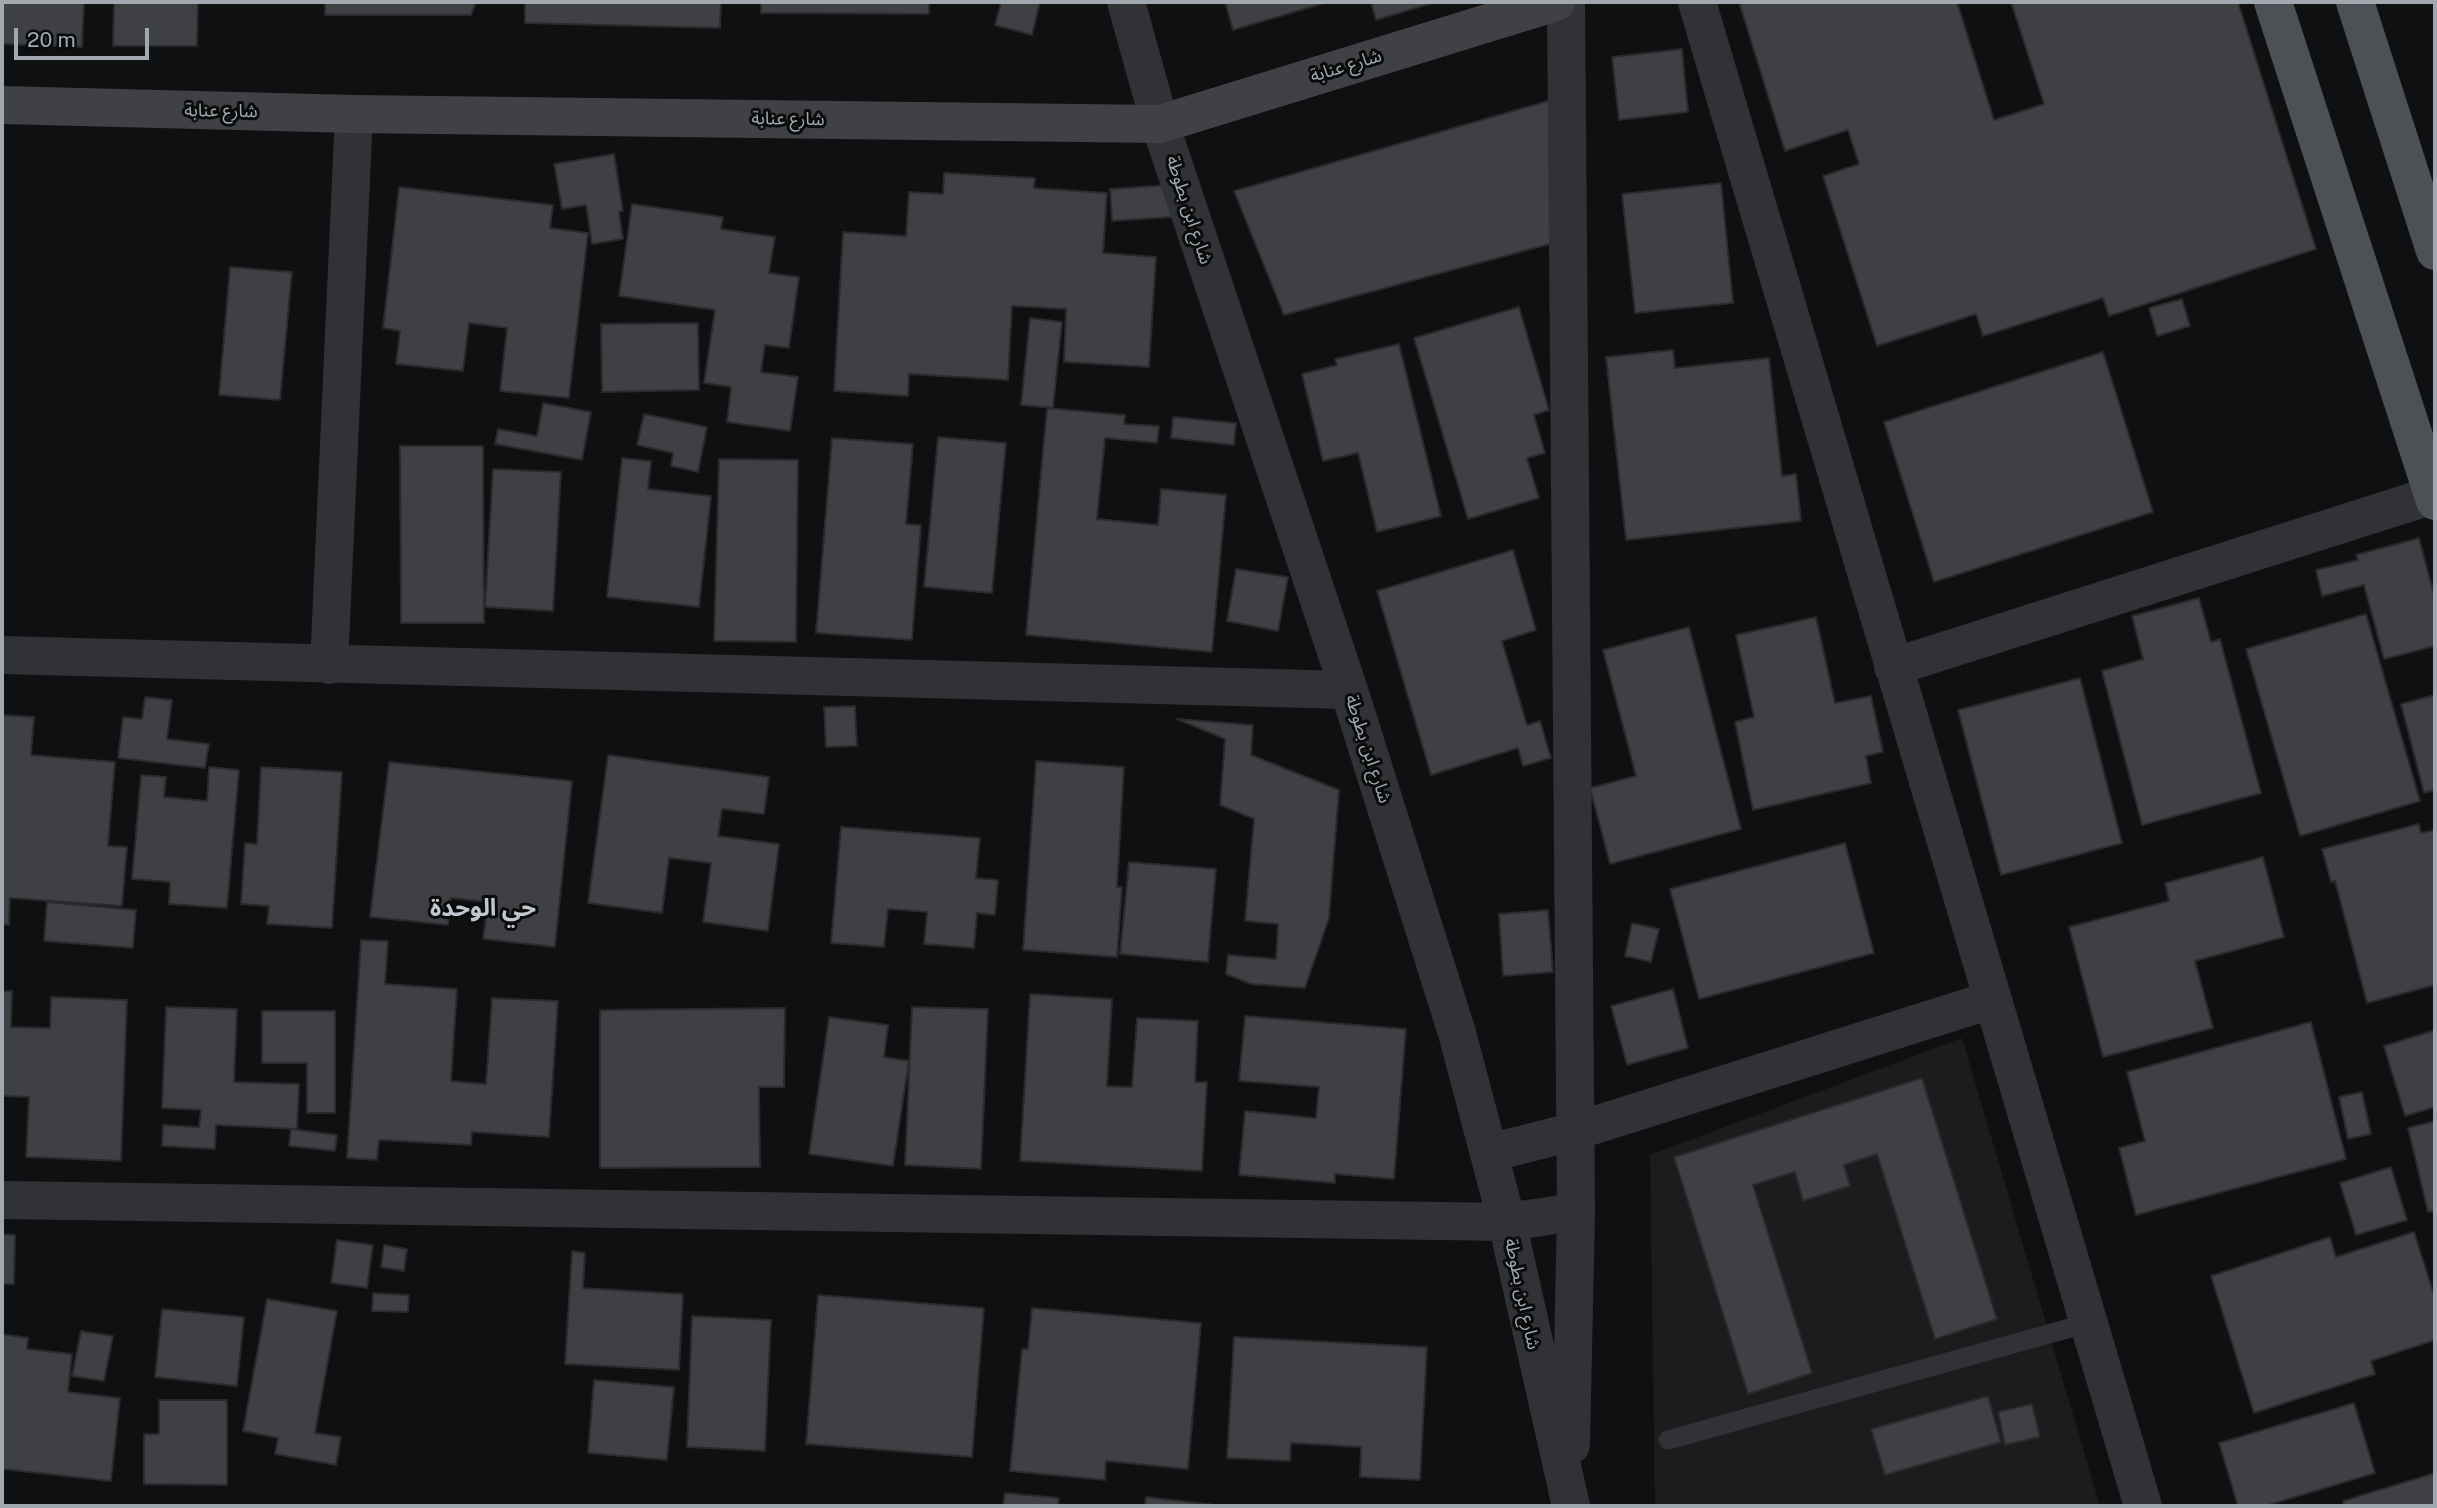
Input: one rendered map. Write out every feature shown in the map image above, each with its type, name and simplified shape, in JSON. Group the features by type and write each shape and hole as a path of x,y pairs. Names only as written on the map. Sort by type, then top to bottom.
{"main road":[{"path":"2273,2 2434,498"},
{"path":"2355,2 2435,251"}],"street":[{"name":"شارع ابن بطوطة","path":"1126,2 1160,124 1349,690 1457,1033 1507,1223 1571,1502"},
{"name":"شارع عنابة","path":"2,105 354,114 1160,124 1556,2"},
{"path":"1566,2 1576,1131 1571,1502"},
{"path":"1697,2 2143,1506"},
{"path":"329,665 354,114"},
{"path":"1893,667 2434,498"},
{"path":"2,656 1349,690"},
{"path":"1489,1153 1576,1131 1991,1000"},
{"path":"2,1200 1507,1223 1576,1212"}],"lane":[{"path":"1668,1440 2088,1323"}],"shaded area":[{"path":"1962,1038 2100,1506 1655,1506 1650,1155"}],"building":[{"path":"2,2 84,2 82,47 2,44"},
{"path":"114,2 198,2 197,46 113,46"},
{"path":"325,2 476,2 471,15 325,15"},
{"path":"525,2 721,2 720,28 525,23"},
{"path":"761,2 929,2 929,14 761,13"},
{"path":"1001,2 1040,2 1032,35 995,25"},
{"path":"1225,2 1328,2 1233,30"},
{"path":"1371,2 1436,2 1376,20"},
{"path":"1739,2 1957,2 1994,120 2044,104 2011,2 2238,2 2316,249 2109,316 2103,298 1983,336 1976,314 1877,346 1823,176 1859,164 1848,130 1785,151"},
{"path":"1682,49 1688,112 1619,120 1612,57"},
{"path":"1551,100 1550,244 1284,315 1234,191"},
{"path":"614,154 623,211 619,212 623,239 592,244 586,205 562,209 554,164"},
{"path":"944,173 1035,178 1034,188 1107,193 1103,253 1156,257 1149,367 1064,362 1066,309 1012,306 1008,380 909,374 908,396 834,391 843,232 906,236 909,192 943,194"},
{"path":"1721,183 1733,303 1635,313 1622,194"},
{"path":"1169,185 1171,217 1112,221 1110,189"},
{"path":"399,187 553,205 550,228 588,233 569,398 500,391 507,328 469,323 463,371 396,364 400,331 383,328"},
{"path":"632,204 723,217 721,229 775,237 769,273 799,277 789,348 765,345 761,372 798,377 790,431 727,422 731,387 704,383 715,310 619,296"},
{"path":"230,267 292,272 280,400 219,395"},
{"path":"2182,299 2190,326 2157,336 2149,308"},
{"path":"1519,307 1549,410 1534,415 1545,453 1527,458 1539,498 1468,519 1414,338"},
{"path":"1030,318 1062,322 1053,408 1021,405"},
{"path":"698,323 699,390 602,392 601,324"},
{"path":"1399,344 1441,516 1377,532 1358,453 1323,461 1302,374 1337,365 1335,359"},
{"path":"1673,350 1675,368 1769,358 1782,476 1796,474 1801,521 1626,540 1606,357"},
{"path":"2103,352 2153,512 1934,582 1884,422"},
{"path":"543,403 591,412 582,460 495,444 498,429 537,436"},
{"path":"1047,408 1125,415 1124,424 1159,426 1157,443 1105,438 1097,519 1158,525 1161,489 1226,495 1212,652 1026,635"},
{"path":"644,414 707,427 698,472 671,466 673,453 637,445"},
{"path":"1173,417 1236,423 1234,445 1171,438"},
{"path":"938,437 1006,443 992,593 924,587"},
{"path":"832,438 913,444 906,524 921,525 912,640 816,633"},
{"path":"400,446 483,446 484,623 401,623"},
{"path":"622,458 651,461 648,489 711,496 699,607 607,597"},
{"path":"719,459 798,460 796,642 714,641"},
{"path":"493,469 561,472 553,611 485,607"},
{"path":"2419,538 2435,599 2435,646 2384,659 2364,585 2322,596 2316,570 2358,560 2356,555"},
{"path":"1513,550 1536,630 1502,641 1527,725 1540,721 1551,758 1523,766 1518,748 1431,775 1377,591"},
{"path":"1236,569 1288,577 1278,631 1227,621"},
{"path":"2199,598 2211,642 2220,639 2261,793 2142,825 2102,671 2143,659 2132,616"},
{"path":"2366,614 2420,801 2300,836 2246,649"},
{"path":"1816,617 1835,703 1871,696 1883,752 1866,756 1871,783 1753,810 1735,722 1754,717 1736,635"},
{"path":"1689,627 1741,829 1610,864 1590,788 1636,776 1603,650"},
{"path":"2080,678 2122,843 2001,875 1958,710"},
{"path":"2435,695 2435,790 2424,793 2401,704"},
{"path":"145,697 172,700 167,739 209,744 205,768 118,758 123,717 142,719"},
{"path":"855,706 857,746 826,747 824,707"},
{"path":"2,715 34,717 31,755 115,762 108,846 127,847 122,906 10,898 9,925 2,924"},
{"path":"1177,719 1253,725 1251,755 1339,790 1329,918 1305,988 1251,984 1226,974 1228,955 1276,959 1278,924 1245,921 1254,819 1220,805 1225,739"},
{"path":"608,755 769,777 764,814 722,809 718,836 779,844 768,931 703,922 711,863 669,858 662,913 588,903"},
{"path":"1036,761 1124,767 1117,887 1122,887 1117,957 1023,950"},
{"path":"389,762 572,781 555,947 483,939 488,902 451,898 448,925 370,917"},
{"path":"209,767 239,770 227,908 169,904 170,882 132,879 141,775 166,777 164,797 207,801"},
{"path":"261,767 342,772 332,928 267,924 269,906 241,904 245,843 257,844"},
{"path":"2419,824 2421,833 2435,830 2435,985 2367,1003 2335,881 2331,882 2322,849"},
{"path":"841,827 980,838 976,878 998,880 995,915 977,913 974,948 924,944 927,912 888,909 884,947 831,943"},
{"path":"1845,843 1874,953 1699,999 1670,889"},
{"path":"2263,857 2284,937 2195,961 2213,1028 2103,1057 2069,927 2169,901 2165,883"},
{"path":"1129,862 1216,869 1208,962 1120,954"},
{"path":"47,902 136,910 133,948 44,941"},
{"path":"1548,910 1553,972 1503,976 1499,914"},
{"path":"1632,923 1659,929 1651,962 1625,956"},
{"path":"361,940 388,941 385,984 457,989 451,1081 486,1084 492,998 558,1001 549,1137 472,1132 471,1145 379,1140 377,1160 347,1158"},
{"path":"1673,989 1688,1048 1627,1065 1611,1006"},
{"path":"2,991 12,991 11,1027 50,1028 51,997 127,1000 121,1161 26,1157 29,1097 2,1096"},
{"path":"1030,994 1112,999 1107,1086 1132,1087 1137,1018 1198,1021 1195,1082 1207,1082 1202,1171 1020,1161"},
{"path":"166,1007 237,1009 234,1082 299,1084 297,1129 216,1125 215,1149 162,1146 163,1125 199,1127 201,1110 162,1108"},
{"path":"912,1007 988,1009 981,1169 905,1165"},
{"path":"785,1008 784,1087 759,1087 760,1167 600,1168 600,1010"},
{"path":"262,1011 335,1011 335,1113 307,1113 307,1063 262,1063"},
{"path":"1245,1016 1406,1029 1394,1179 1335,1174 1335,1183 1239,1175 1245,1111 1316,1118 1319,1087 1239,1081"},
{"path":"829,1017 888,1025 884,1057 909,1061 893,1166 809,1154"},
{"path":"2311,1022 2346,1159 2136,1215 2119,1148 2145,1141 2127,1072"},
{"path":"2435,1030 2435,1107 2405,1116 2384,1046"},
{"path":"1922,1078 1997,1319 1935,1339 1877,1154 1844,1165 1850,1186 1803,1201 1795,1172 1753,1185 1812,1373 1748,1394 1674,1157"},
{"path":"2362,1092 2371,1134 2348,1139 2339,1097"},
{"path":"2435,1121 2435,1211 2428,1212 2408,1128"},
{"path":"291,1129 337,1135 335,1151 289,1146"},
{"path":"2391,1167 2407,1220 2356,1235 2340,1183"},
{"path":"2414,1232 2435,1298 2435,1340 2371,1361 2375,1374 2254,1413 2211,1276 2330,1237 2336,1257"},
{"path":"2,1234 15,1235 14,1284 2,1284"},
{"path":"337,1240 373,1245 367,1288 331,1283"},
{"path":"384,1245 407,1249 404,1271 381,1267"},
{"path":"572,1251 585,1253 583,1288 683,1294 679,1370 565,1364"},
{"path":"373,1293 409,1295 408,1312 372,1311"},
{"path":"818,1295 984,1308 972,1457 806,1444"},
{"path":"267,1299 337,1311 315,1433 341,1437 336,1465 275,1454 278,1438 243,1431"},
{"path":"1032,1308 1201,1323 1188,1469 1106,1461 1105,1480 1010,1471 1022,1349 1028,1349"},
{"path":"162,1309 244,1317 237,1386 155,1377"},
{"path":"692,1316 771,1320 765,1451 687,1447"},
{"path":"81,1331 113,1336 104,1381 72,1376"},
{"path":"2,1334 28,1338 27,1349 72,1354 68,1392 120,1398 111,1481 2,1469"},
{"path":"1234,1337 1427,1347 1420,1480 1360,1477 1361,1447 1291,1443 1290,1461 1227,1458"},
{"path":"594,1380 674,1387 667,1460 588,1453"},
{"path":"1988,1396 2001,1442 1885,1475 1871,1429"},
{"path":"159,1400 227,1400 227,1485 144,1484 144,1434 159,1434"},
{"path":"2354,1403 2375,1473 2265,1506 2238,1506 2219,1443"},
{"path":"2032,1404 2040,1437 2005,1445 1998,1412"},
{"path":"2435,1473 2435,1506 2344,1506 2343,1501"},
{"path":"1005,1493 1059,1498 1058,1506 1003,1506"},
{"path":"1146,1497 1215,1505 1215,1506 1145,1506"}],"district":[{"name":"حي الوحدة","path":"483,909"}]}
